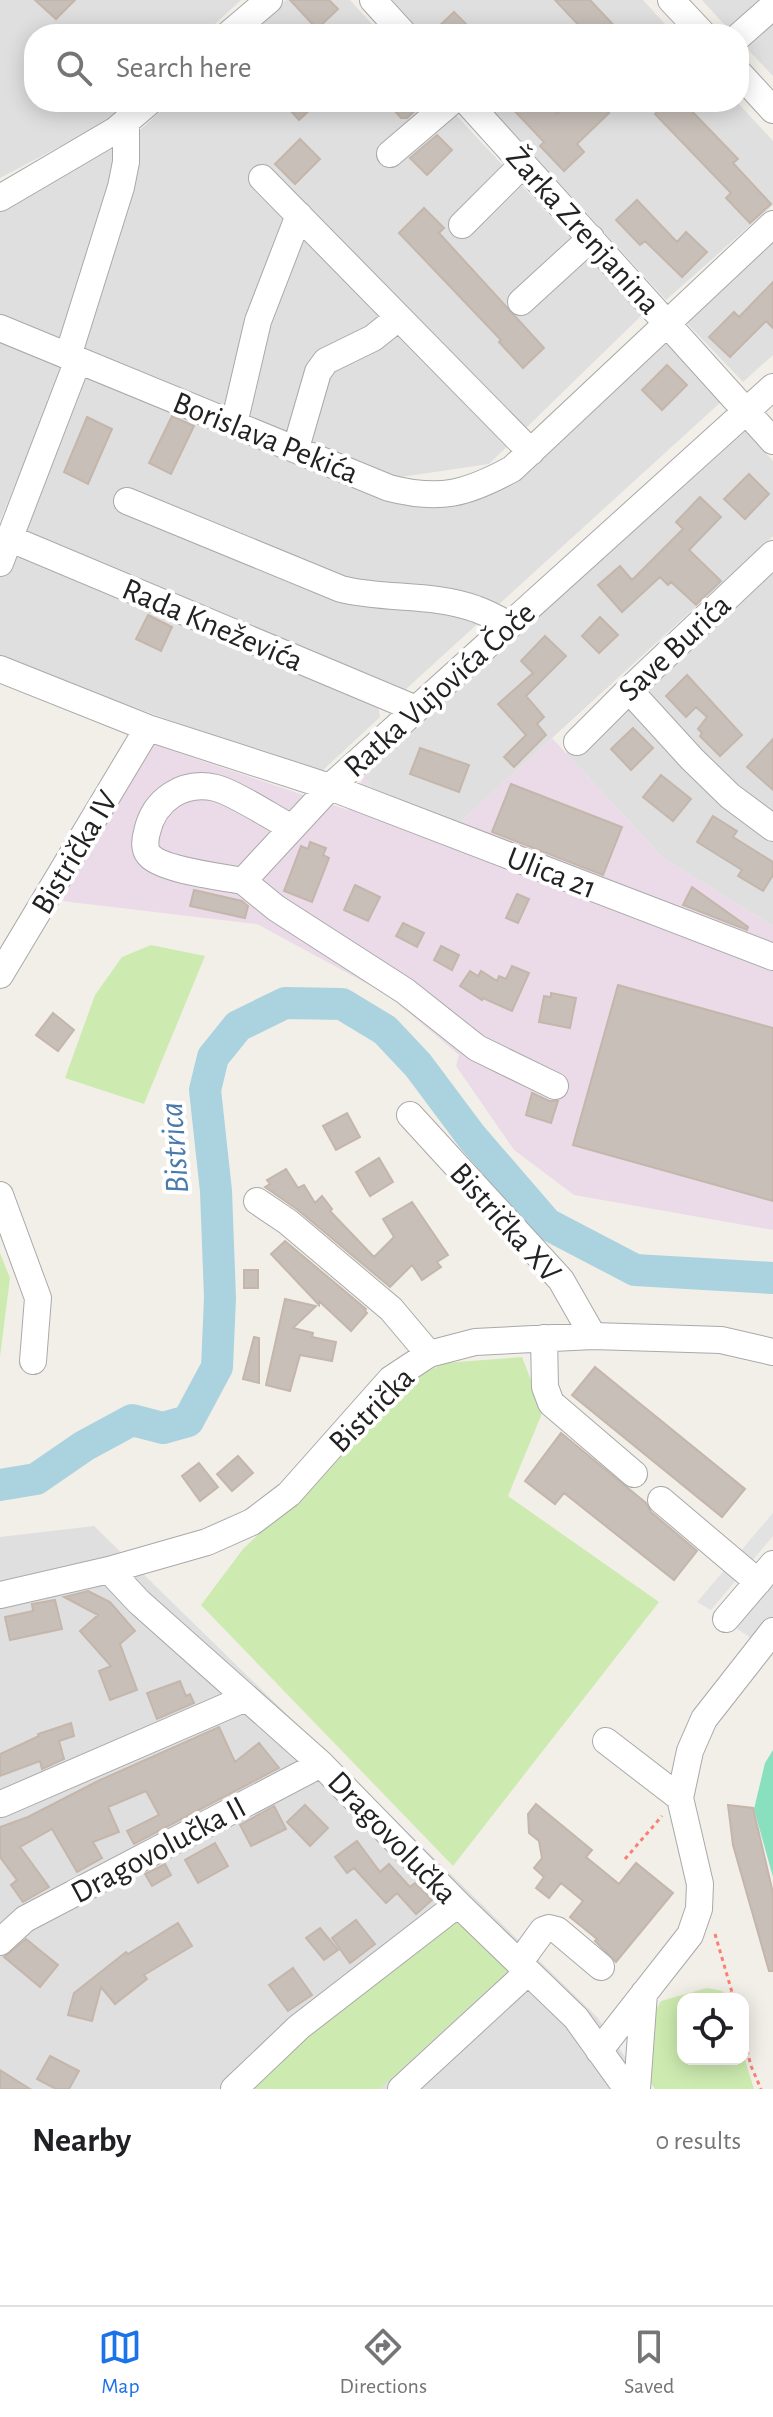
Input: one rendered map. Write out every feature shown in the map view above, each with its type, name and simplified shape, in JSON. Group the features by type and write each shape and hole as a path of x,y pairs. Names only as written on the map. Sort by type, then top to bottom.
{"street":[{"path":"241,24 269,0"},
{"path":"373,0 395,24"},
{"path":"671,0 694,24"},
{"path":"749,27 773,6"},
{"path":"749,84 773,110"},
{"path":"0,198 137,112"},
{"path":"390,154 439,112"},
{"name":"Žarka Zrenjanina","path":"476,112 773,441"},
{"path":"0,563 73,358 121,187 126,162 126,121"},
{"path":"462,225 523,164"},
{"path":"262,178 531,452"},
{"path":"234,424 258,321 299,215"},
{"name":"Borislava Pekića","path":"0,328 389,488 420,496 448,494 484,485 512,469 773,224"},
{"path":"521,302 591,238"},
{"path":"296,448 318,372 326,361 373,338 398,318"},
{"name":"Ratka Vujovića Čoče","path":"0,669 148,728 330,787 773,387"},
{"path":"127,501 341,589 364,595 446,601 476,608 510,625"},
{"name":"Rada Kneževića","path":"11,539 416,709"},
{"name":"Save Burića","path":"577,742 773,554"},
{"path":"629,690 730,796 773,828"},
{"name":"Bistrička IV","path":"0,975 148,728"},
{"path":"243,881 330,787"},
{"name":"Ulica 21","path":"330,787 773,957"},
{"path":"292,828 217,788 182,788 158,806 145,841 148,855 160,864 243,881 276,908 405,991 477,1048 555,1086"},
{"name":"Bistrička XV","path":"410,1115 561,1280 593,1336"},
{"path":"0,1195 38,1298 33,1361"},
{"path":"257,1201 288,1222 391,1309 429,1354"},
{"name":"Bistrička","path":"0,1595 207,1542 252,1522 289,1494 391,1379 429,1354 475,1342 593,1336 721,1340 773,1352"},
{"path":"544,1338 545,1387 551,1403 634,1474"},
{"path":"661,1500 765,1573 726,1619"},
{"name":"Dragovolučka","path":"122,1566 139,1602 321,1764 458,1904 576,2018 627,2089"},
{"path":"599,2051 690,1935 699,1909 700,1884 680,1798 690,1751 704,1719 773,1631"},
{"path":"1,1804 246,1698"},
{"path":"606,1741 680,1798"},
{"name":"Dragovolučka II","path":"0,1942 25,1919 321,1764"},
{"path":"234,2089 299,2027 458,1904"},
{"path":"401,2089 524,1967 543,1930 557,1930 601,1967"},
{"path":"637,2089 644,1993"}],"path":[{"path":"625,1859 680,1798"},
{"path":"699,1909 710,1922 718,1940 732,1993"},
{"path":"749,2058 761,2089"}],"shaded area":[{"path":"0,0 241,0 215,24 24,24 24,112 117,112 108,121 0,178"},
{"path":"286,0 350,0 372,24 259,24"},
{"path":"392,0 643,0 665,24 414,24"},
{"path":"702,0 773,0 773,76 749,51 749,24 724,24"},
{"path":"160,112 453,112 642,315 489,464 394,478 0,317 0,206 129,140"},
{"path":"494,112 746,112 773,141 773,205 666,300"},
{"path":"773,230 773,355 743,382 680,316"},
{"path":"661,332 722,401 405,690 12,530 83,369 389,497 497,484"},
{"path":"0,335 65,364 0,521"},
{"path":"737,422 773,461 773,536 457,825 376,793 364,776"},
{"path":"22,546 377,699 380,717 322,771 308,769 0,660 0,567"},
{"path":"773,562 773,926 663,858 566,753"},
{"path":"552,738 663,858 773,926 773,1230 574,1195 514,1150 456,1066 459,1055 388,995 257,924 53,900 152,744 348,810 364,776 376,793 457,825"},
{"path":"773,1513 773,1536 711,1610 697,1602"},
{"path":"94,1526 597,2017 648,2089 0,2089 0,1537"},
{"path":"773,1584 773,1651 772,1652 736,1628"}],"green space":[{"path":"151,945 205,956 144,1104 65,1078 95,995 122,957"},
{"path":"0,1253 10,1278 0,1357"},
{"path":"522,1357 543,1411 508,1496 659,1602 453,1866 201,1605 243,1549 314,1481 397,1387 444,1363"},
{"path":"773,1750 773,1877 754,1809 765,1763"},
{"path":"458,1913 510,1969 380,2089 245,2089 281,2054"},
{"path":"707,1988 724,1993 689,1993"},
{"path":"677,1996 677,2065 747,2065 754,2089 655,2089 644,2073 645,2030 661,2001"}],"building":[{"path":"35,0 75,0 56,19"},
{"path":"290,0 329,0 338,9 322,24 312,24"},
{"path":"555,0 590,0 613,24 578,24"},
{"path":"454,12 466,24 441,24"},
{"path":"292,112 307,112 299,120"},
{"path":"396,112 413,112 407,118 401,118"},
{"path":"516,112 609,113 577,144 584,152 564,171 540,146 544,142"},
{"path":"693,112 738,159 733,163 771,204 750,223 726,198 731,193 655,114"},
{"path":"437,135 452,150 427,175 410,158"},
{"path":"300,139 320,159 295,184 275,164"},
{"path":"637,200 677,242 686,232 707,252 682,277 645,241 640,245 616,220"},
{"path":"424,208 444,228 439,233 544,348 523,368 499,342 501,340 399,233"},
{"path":"773,282 773,328 766,321 730,357 709,337 734,312 739,317"},
{"path":"667,365 687,385 662,410 642,390"},
{"path":"172,416 194,426 171,474 149,463"},
{"path":"87,417 112,429 88,484 64,472"},
{"path":"749,474 769,494 745,519 724,499"},
{"path":"700,497 721,517 689,550 721,581 696,605 671,582 668,585 660,577 622,612 598,585 620,566 632,580 683,529 676,522"},
{"path":"148,615 172,627 161,651 136,639"},
{"path":"600,617 618,635 599,653 582,636"},
{"path":"545,636 566,656 526,696 544,717 537,724 546,735 514,767 504,757 526,735 498,704 533,673 521,661"},
{"path":"687,675 742,735 720,756 700,736 702,733 698,729 707,717 696,707 686,717 666,696"},
{"path":"633,728 653,748 631,770 611,749"},
{"path":"773,739 773,790 747,767"},
{"path":"420,748 469,765 459,792 410,774"},
{"path":"661,775 691,799 673,821 643,797"},
{"path":"511,784 622,827 603,875 492,832"},
{"path":"713,816 737,831 733,837 773,862 773,875 763,891 738,876 742,870 697,842"},
{"path":"310,842 326,848 323,855 329,858 312,902 284,891 301,846 308,849"},
{"path":"355,885 380,897 368,921 344,910"},
{"path":"692,887 748,927 747,930 683,905"},
{"path":"194,890 242,901 248,906 245,918 190,906"},
{"path":"517,894 529,899 518,923 506,918"},
{"path":"403,923 424,933 417,947 396,936"},
{"path":"441,946 459,955 452,970 434,960"},
{"path":"512,966 529,973 512,1011 482,1000 460,986 470,971 478,976 481,971 497,981 499,976 506,979"},
{"path":"618,985 773,1028 773,1201 573,1145"},
{"path":"551,993 576,998 570,1028 539,1022 544,996 551,997"},
{"path":"53,1013 74,1030 58,1051 36,1035"},
{"path":"532,1093 549,1101 558,1101 551,1123 526,1115"},
{"path":"347,1113 360,1137 336,1150 323,1126"},
{"path":"379,1158 393,1182 370,1196 356,1172"},
{"path":"286,1169 298,1188 304,1185 315,1203 322,1196 332,1209 330,1211 374,1257 394,1237 383,1219 412,1202 448,1255 437,1262 441,1267 422,1280 412,1265 390,1287 298,1210 265,1187 270,1184 267,1180"},
{"path":"285,1241 366,1309 367,1313 351,1331 319,1301 319,1305 271,1254"},
{"path":"244,1270 258,1270 258,1288 244,1288"},
{"path":"285,1299 316,1306 293,1328 313,1333 312,1337 336,1342 332,1361 300,1355 290,1391 266,1385"},
{"path":"254,1337 259,1338 259,1383 243,1379"},
{"path":"595,1367 745,1489 722,1517 572,1395"},
{"path":"561,1433 646,1503 651,1512 697,1551 674,1580 564,1493 555,1504 525,1481"},
{"path":"238,1456 253,1473 232,1491 217,1474"},
{"path":"199,1463 218,1487 200,1501 182,1476"},
{"path":"88,1591 110,1602 135,1631 120,1644 137,1690 110,1700 99,1671 111,1666 80,1631 98,1615 64,1597"},
{"path":"55,1600 62,1629 10,1640 5,1617 33,1611 32,1604"},
{"path":"180,1681 186,1696 190,1694 194,1703 157,1719 147,1693"},
{"path":"71,1723 74,1736 59,1741 64,1759 42,1769 40,1761 0,1776 0,1754 38,1734"},
{"path":"219,1727 235,1762 259,1743 279,1768 134,1844 127,1831 159,1815 146,1791 108,1807 119,1832 93,1842 102,1858 77,1872 52,1829 20,1847 49,1887 23,1902 11,1885 17,1880 0,1857 0,1827 28,1817 98,1781"},
{"path":"536,1804 592,1850 586,1857 619,1884 636,1863 673,1893 616,1962 595,1941 597,1939 570,1917 583,1901 561,1883 549,1898 536,1888 544,1877 534,1868 542,1858 539,1841 529,1833 528,1814"},
{"path":"305,1805 328,1828 310,1846 287,1822"},
{"path":"728,1805 753,1808 773,1893 773,1971 769,1971 733,1845"},
{"path":"274,1806 286,1829 251,1846 240,1825"},
{"path":"357,1841 380,1872 389,1864 410,1887 415,1883 432,1900 416,1914 397,1893 386,1903 354,1868 347,1873 335,1857"},
{"path":"215,1843 228,1866 198,1883 185,1860"},
{"path":"165,1864 171,1875 152,1886 145,1874"},
{"path":"356,1920 375,1944 350,1963 332,1938"},
{"path":"178,1923 192,1946 144,1975 147,1979 115,2004 101,1987 92,2021 68,2015 74,1993 126,1952 128,1954"},
{"path":"320,1928 338,1950 324,1960 306,1938"},
{"path":"26,1939 58,1965 40,1987 4,1957"},
{"path":"293,1968 312,1995 288,2011 269,1985"},
{"path":"50,2056 79,2071 69,2089 56,2089 37,2079"},
{"path":"0,2070 30,2089 0,2089"}],"waterway":[{"name":"Bistrica","path":"0,1485 36,1479 84,1446 132,1420 163,1428 188,1421 217,1367 220,1298 216,1191 205,1090 213,1057 238,1026 285,1003 342,1004 385,1030 418,1065 471,1136 547,1224 635,1270 773,1278"}]}
